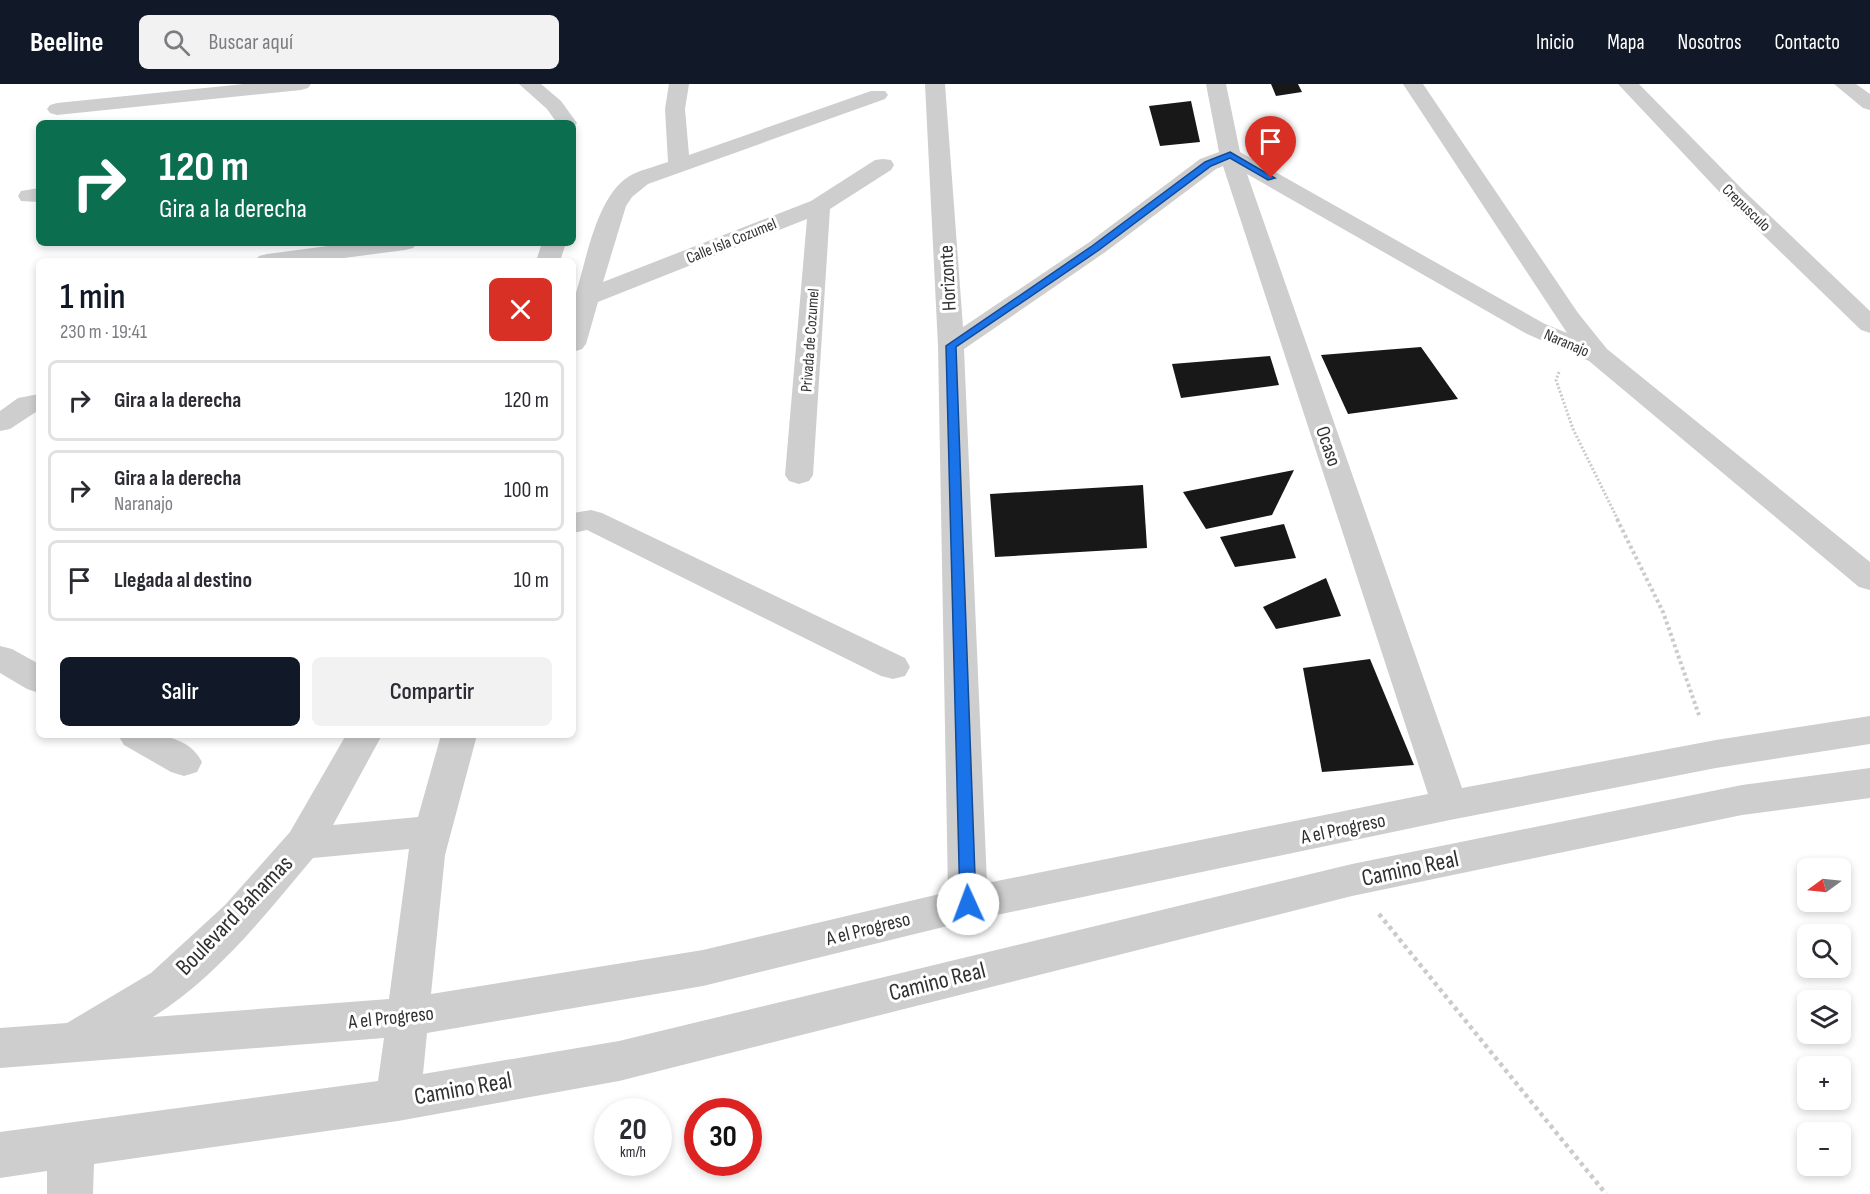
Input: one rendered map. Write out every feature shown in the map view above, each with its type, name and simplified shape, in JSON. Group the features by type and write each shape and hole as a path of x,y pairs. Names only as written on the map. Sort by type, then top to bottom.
{"street":[{"path":"57,109 301,84"},
{"path":"529,84 554,105 565,120"},
{"path":"679,84 675,109 679,165"},
{"name":"Horizonte","path":"935,84 951,346 968,904"},
{"name":"Ocaso","path":"1216,84 1230,155 1450,805"},
{"path":"1413,84 1569,318 1598,355"},
{"name":"Crepusculo","path":"1628,84 1735,195 1870,325"},
{"path":"1844,84 1870,104"},
{"path":"576,325 580,300 617,200 640,179 878,95"},
{"path":"951,346 1096,248 1208,164 1230,155"},
{"name":"Naranajo","path":"1230,155 1536,329 1598,355 1870,579"},
{"name":"Calle Isla Cozumel","path":"580,300 819,206 883,165"},
{"name":"Privada de Cozumel","path":"799,476 819,206"},
{"path":"290,258 382,246"},
{"path":"0,423 34,403"},
{"path":"576,522 591,520 892,667"},
{"path":"0,658 36,678"},
{"name":"A el Progreso","path":"0,1048 409,1017 703,968 968,904 1450,805 1716,754 1870,730"},
{"path":"141,738 184,762"},
{"name":"Boulevard Bahamas","path":"71,1043 166,986 239,917 303,843 362,738"},
{"path":"398,1100 425,866 432,831 458,738"},
{"name":"Camino Real","path":"0,1155 398,1100 619,1061 1352,880 1742,800 1870,783"},
{"name":"Boulevard Bahamas","path":"303,843 432,831"},
{"path":"70,1194 71,1146"}],"path":[{"path":"1570,343 1556,380 1573,429 1663,612 1674,640 1690,696 1716,754"},
{"path":"1352,880 1606,1194"}],"building":[{"path":"1271,84 1298,84 1302,92 1276,96"},
{"path":"1191,101 1200,142 1160,146 1149,106"},
{"path":"1421,347 1458,399 1348,414 1321,355"},
{"path":"1270,356 1279,385 1181,398 1172,364"},
{"path":"1294,470 1272,515 1206,529 1183,492"},
{"path":"1143,485 1147,548 995,557 990,494"},
{"path":"1284,524 1296,558 1235,567 1220,537"},
{"path":"1326,578 1341,616 1276,629 1263,607"},
{"path":"1370,659 1414,765 1322,772 1303,668"}],"route":[{"path":"968,904 951,346 1096,248 1208,164 1230,155 1271,178"}]}
